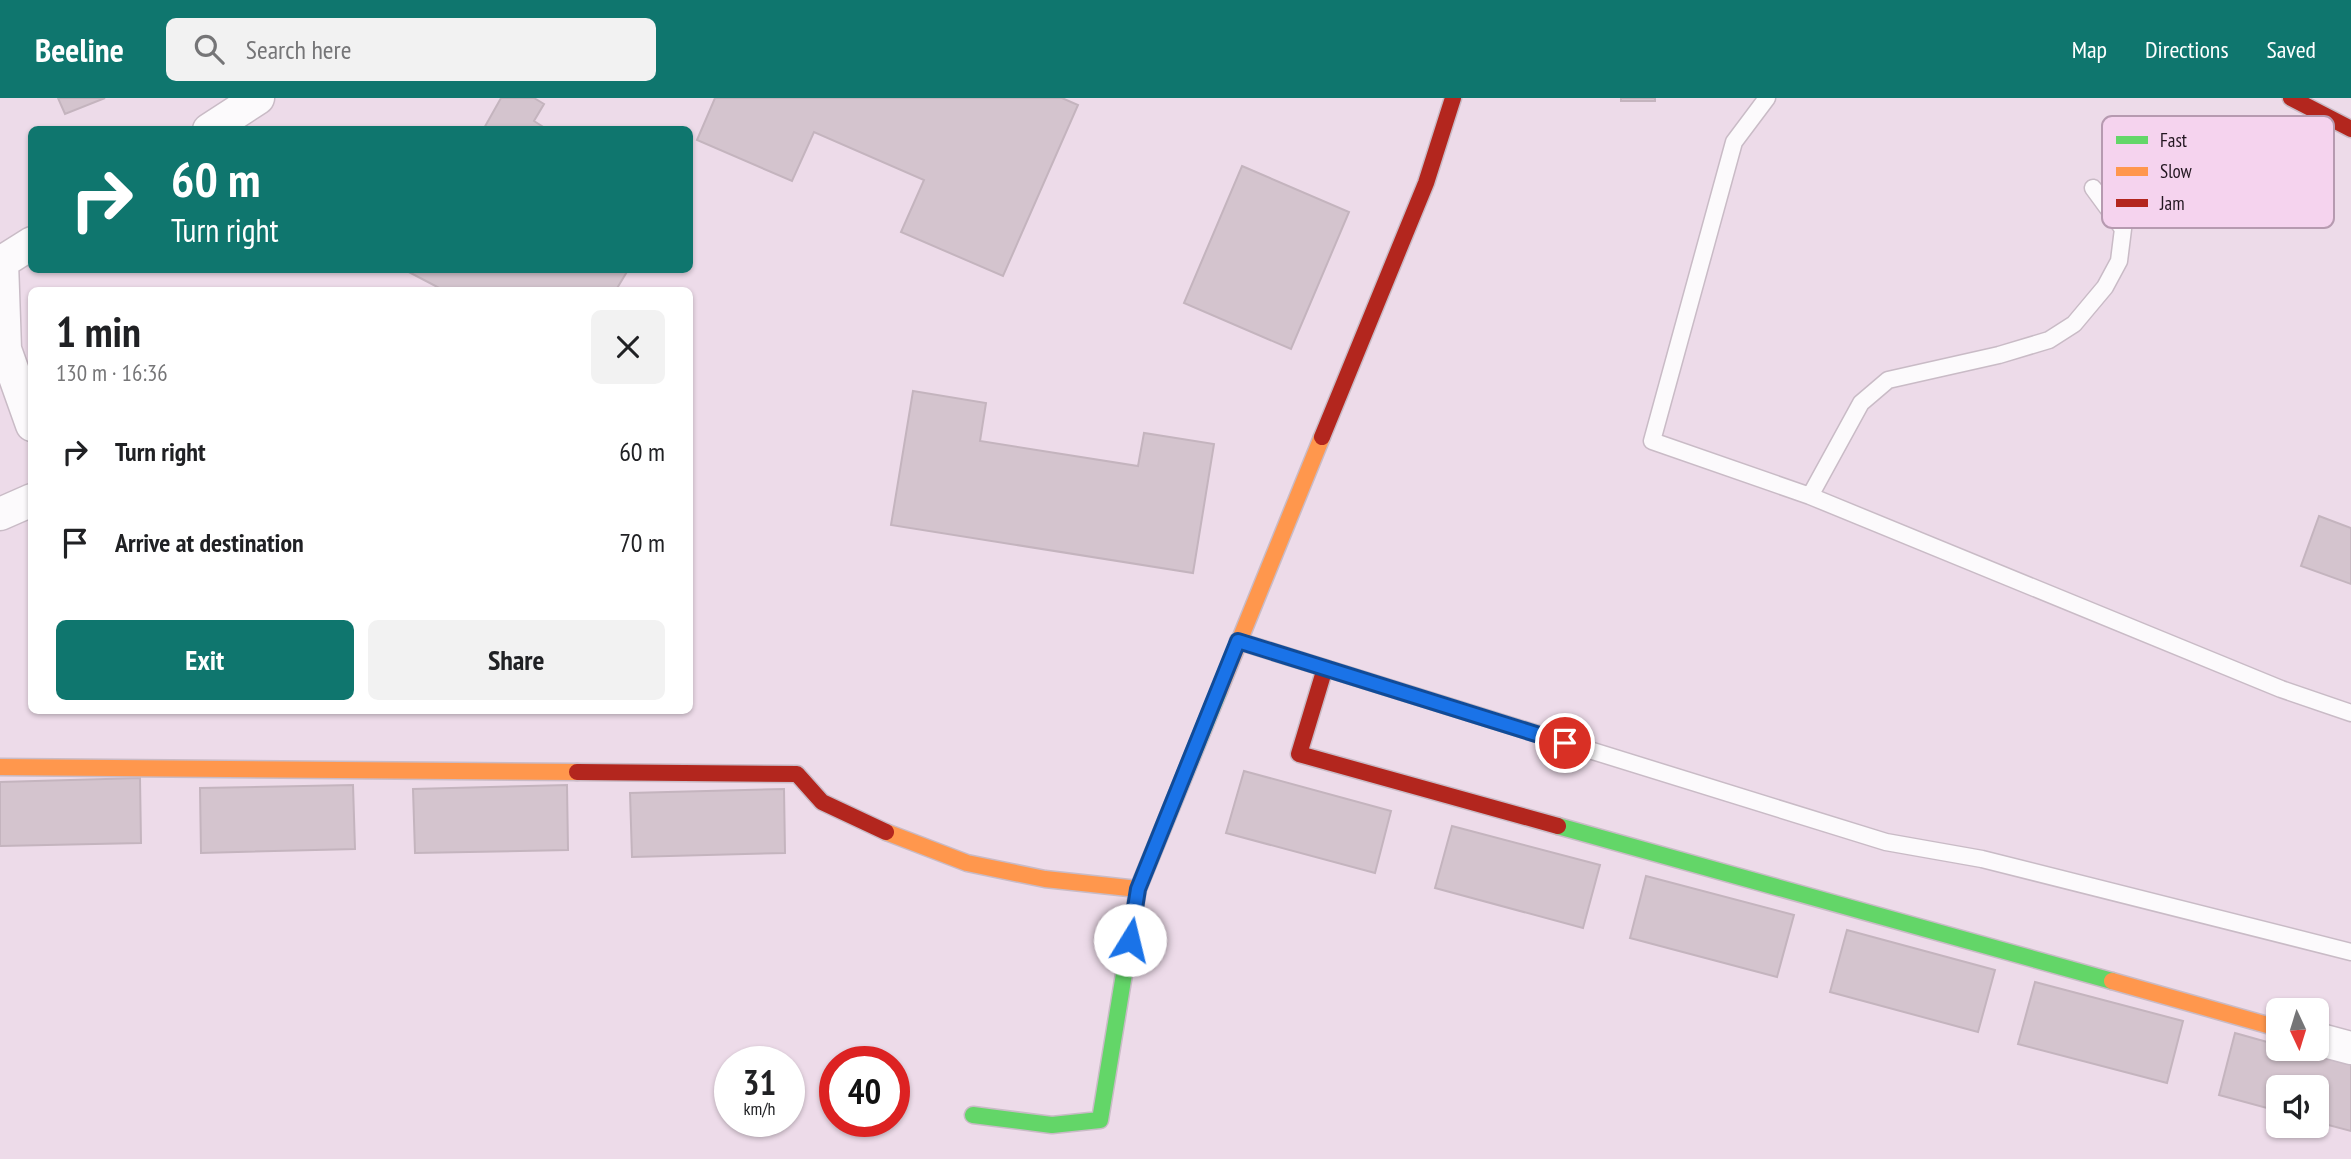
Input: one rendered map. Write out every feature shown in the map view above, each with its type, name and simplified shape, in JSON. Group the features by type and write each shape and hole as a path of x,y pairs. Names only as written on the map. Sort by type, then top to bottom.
{"main road":[{"path":"973,1115 1040,1126 1083,1124 1100,1120 1138,889 1426,183 1453,98"},
{"path":"2291,98 2326,116"},
{"path":"2334,120 2351,129"},
{"path":"1238,641 1325,668 1299,754 2266,1025"},
{"path":"0,767 797,774 822,802 866,824 967,863 1045,879 1138,889"}],"street":[{"path":"215,126 258,98"},
{"path":"28,245 1,260 5,349 28,414"},
{"path":"0,514 28,502"},
{"path":"2329,1042 2351,1048"}],"lane":[{"path":"1767,98 1734,142 1651,441 1810,496 2281,689 2351,713"},
{"path":"2093,188 2102,200"},
{"path":"1810,496 1861,403 1888,380 1999,355 2049,340 2074,324 2105,287 2119,261 2122,228"},
{"path":"1325,668 1886,842 1982,859 2351,952"}],"building":[{"path":"58,98 105,98 65,114"},
{"path":"501,98 534,98 544,104 534,121 542,126 485,126"},
{"path":"715,98 1062,98 1078,105 1003,276 901,232 924,180 814,132 792,181 697,140"},
{"path":"1621,98 1655,98 1655,101 1621,101"},
{"path":"1242,166 1349,212 1291,349 1184,303"},
{"path":"411,273 626,273 618,287 437,287"},
{"path":"913,391 986,403 980,441 1138,466 1144,433 1214,444 1193,573 891,525"},
{"path":"2319,516 2351,528 2351,584 2301,566"},
{"path":"1244,771 1391,811 1375,873 1226,833"},
{"path":"140,778 141,843 0,846 0,782"},
{"path":"353,785 355,849 201,853 200,788"},
{"path":"567,785 568,850 415,853 413,789"},
{"path":"784,789 785,853 632,857 630,793"},
{"path":"1452,826 1600,865 1583,928 1435,888"},
{"path":"1646,876 1794,915 1777,977 1630,938"},
{"path":"1847,930 1995,970 1978,1032 1830,992"},
{"path":"2035,982 2183,1021 2167,1083 2018,1044"},
{"path":"2235,1033 2266,1042 2266,1061 2329,1061 2329,1058 2351,1064 2351,1131 2329,1125 2329,1075 2266,1075 2266,1108 2219,1095"}],"traffic: fast":[{"path":"973,1115 1052,1125 1100,1120 1138,889 1219,691"},
{"path":"1558,826 2112,981"}],"traffic: slow":[{"path":"1219,691 1322,437"},
{"path":"0,767 577,772"},
{"path":"886,832 967,863 1045,879 1138,889"},
{"path":"2112,981 2266,1025"}],"traffic: jam":[{"path":"1322,437 1426,183 1453,98"},
{"path":"2291,98 2326,116"},
{"path":"2334,120 2351,129"},
{"path":"1238,641 1325,668 1299,754 1558,826"},
{"path":"577,772 797,774 822,802 886,832"}],"route":[{"path":"1130,940 1138,889 1238,641 1565,743"}]}
